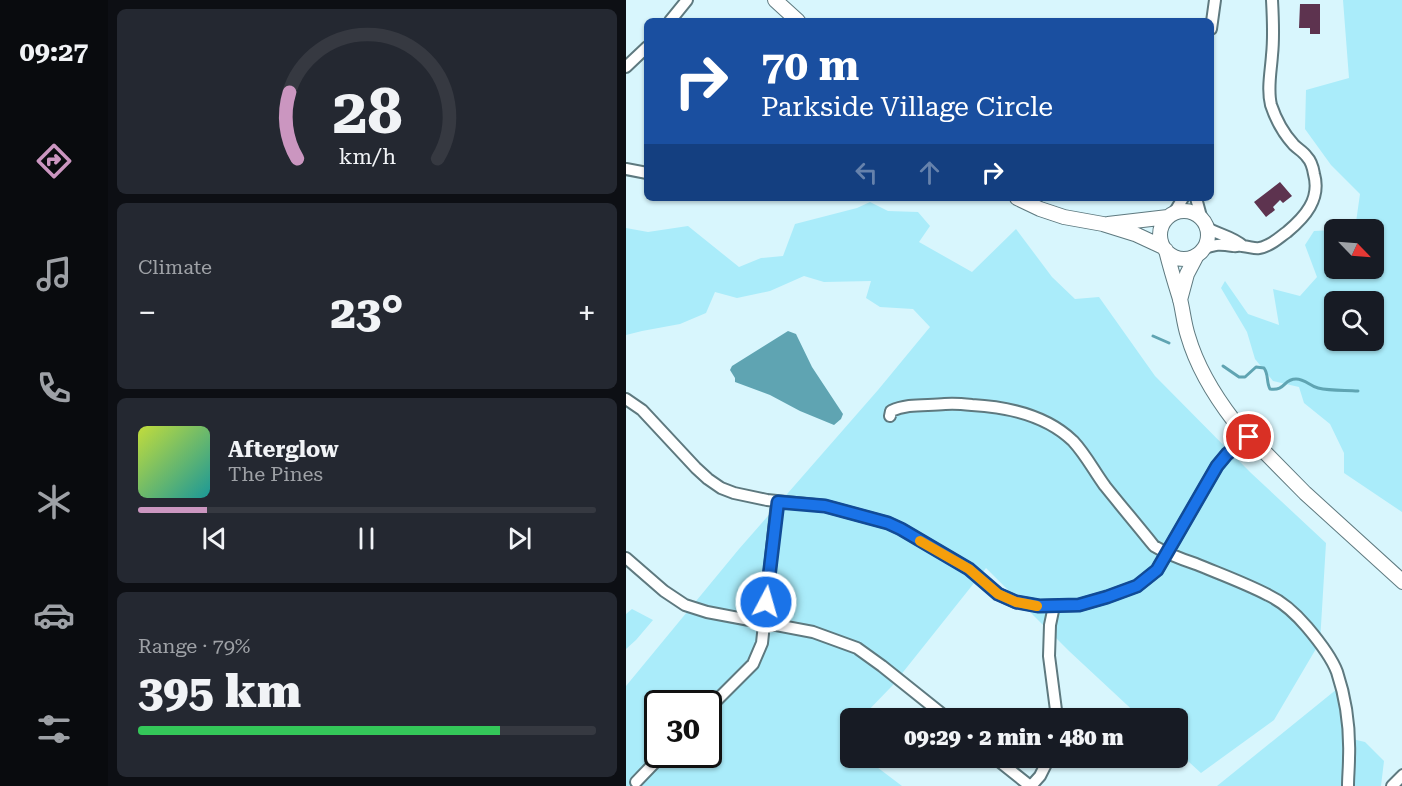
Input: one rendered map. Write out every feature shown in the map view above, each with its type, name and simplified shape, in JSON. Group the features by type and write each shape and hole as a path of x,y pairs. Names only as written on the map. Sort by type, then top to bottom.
{"main road":[{"path":"775,0 795,18"},
{"path":"1023,201 1064,217 1103,224 1135,234 1164,248 1174,257 1190,258 1200,252"},
{"path":"1103,224 1171,215 1181,211 1196,215 1204,224 1206,242 1185,280 1180,300"},
{"path":"1171,215 1163,224 1160,239 1180,300 1188,337 1212,392 1234,422 1305,493 1403,582"}],"street":[{"path":"1213,18 1215,0"},
{"path":"1200,252 1217,244 1259,249 1272,244 1305,215 1316,193 1317,183 1308,158 1284,133 1271,103 1272,0"},
{"path":"672,18 682,2"},
{"path":"626,67 644,50"},
{"path":"626,169 644,172"},
{"path":"1171,215 1181,201"},
{"path":"1197,201 1204,224 1219,234 1236,239 1243,246"},
{"path":"626,399 642,410 708,479 721,489 778,502 825,506 888,523 969,569 998,594 1016,602 1039,606 1086,603 1137,586 1157,570 1217,466 1227,454 1249,437"},
{"path":"890,416 891,411 898,407 921,404 961,404 1004,408 1043,420 1073,442 1089,460 1100,479 1154,546 1269,596 1293,613 1312,632 1327,652 1336,671 1348,733 1348,786"},
{"path":"722,695 754,664 762,643 778,502"},
{"path":"626,558 664,591 685,605 707,612 813,632 857,648 934,708"},
{"path":"1054,606 1050,625 1049,656 1056,708"},
{"path":"636,782 650,768"},
{"path":"1008,768 1031,786 1044,768"},
{"path":"1392,786 1403,775"}],"shaded area":[{"path":"1343,0 1402,0 1402,512 1344,473 1344,453 1330,424 1304,403 1299,387 1273,381 1255,359 1247,332 1221,288 1225,281 1248,314 1279,325 1273,289 1300,296 1317,277 1305,245 1314,231 1324,230 1324,279 1384,279 1384,219 1356,219 1360,194 1331,165 1305,129 1306,90 1349,78"},
{"path":"870,202 888,211 918,212 930,226 919,242 972,272 1016,229 1052,277 1075,299 1099,297 1155,376 1251,473 1326,543 1320,642 1274,720 1201,773 1188,761 1188,708 1130,708 986,568 892,686 871,708 840,708 840,768 878,768 902,786 626,786 626,686 739,549 930,327 913,309 880,307 866,298 871,281 824,282 804,276 770,291 737,298 715,292 706,313 680,324 626,335 626,228 648,232 688,226 739,267 761,258 783,256 795,224 857,208"},
{"path":"788,331 796,334 812,367 843,414 834,425 770,395 735,382 730,370 732,366"},
{"path":"632,609 653,620 626,649 626,614"},
{"path":"1337,689 1344,737 1365,742 1384,761 1381,786 1217,786"}],"building":[{"path":"1300,4 1320,4 1320,34 1310,34 1310,28 1299,28"},
{"path":"1280,182 1292,196 1283,203 1280,200 1273,207 1275,210 1266,217 1254,202"}],"waterway":[{"path":"1153,336 1169,343"},
{"path":"1223,366 1239,377 1245,377 1256,367 1264,368 1270,389 1282,387 1296,379 1318,388 1358,391"}],"slow traffic":[{"path":"920,541 969,569 998,594 1016,602 1037,606"}],"route":[{"path":"766,602 778,502 825,506 888,523 969,569 998,594 1016,602 1039,606 1079,605 1093,602 1137,586 1157,570 1217,466 1227,454 1249,437"}]}
